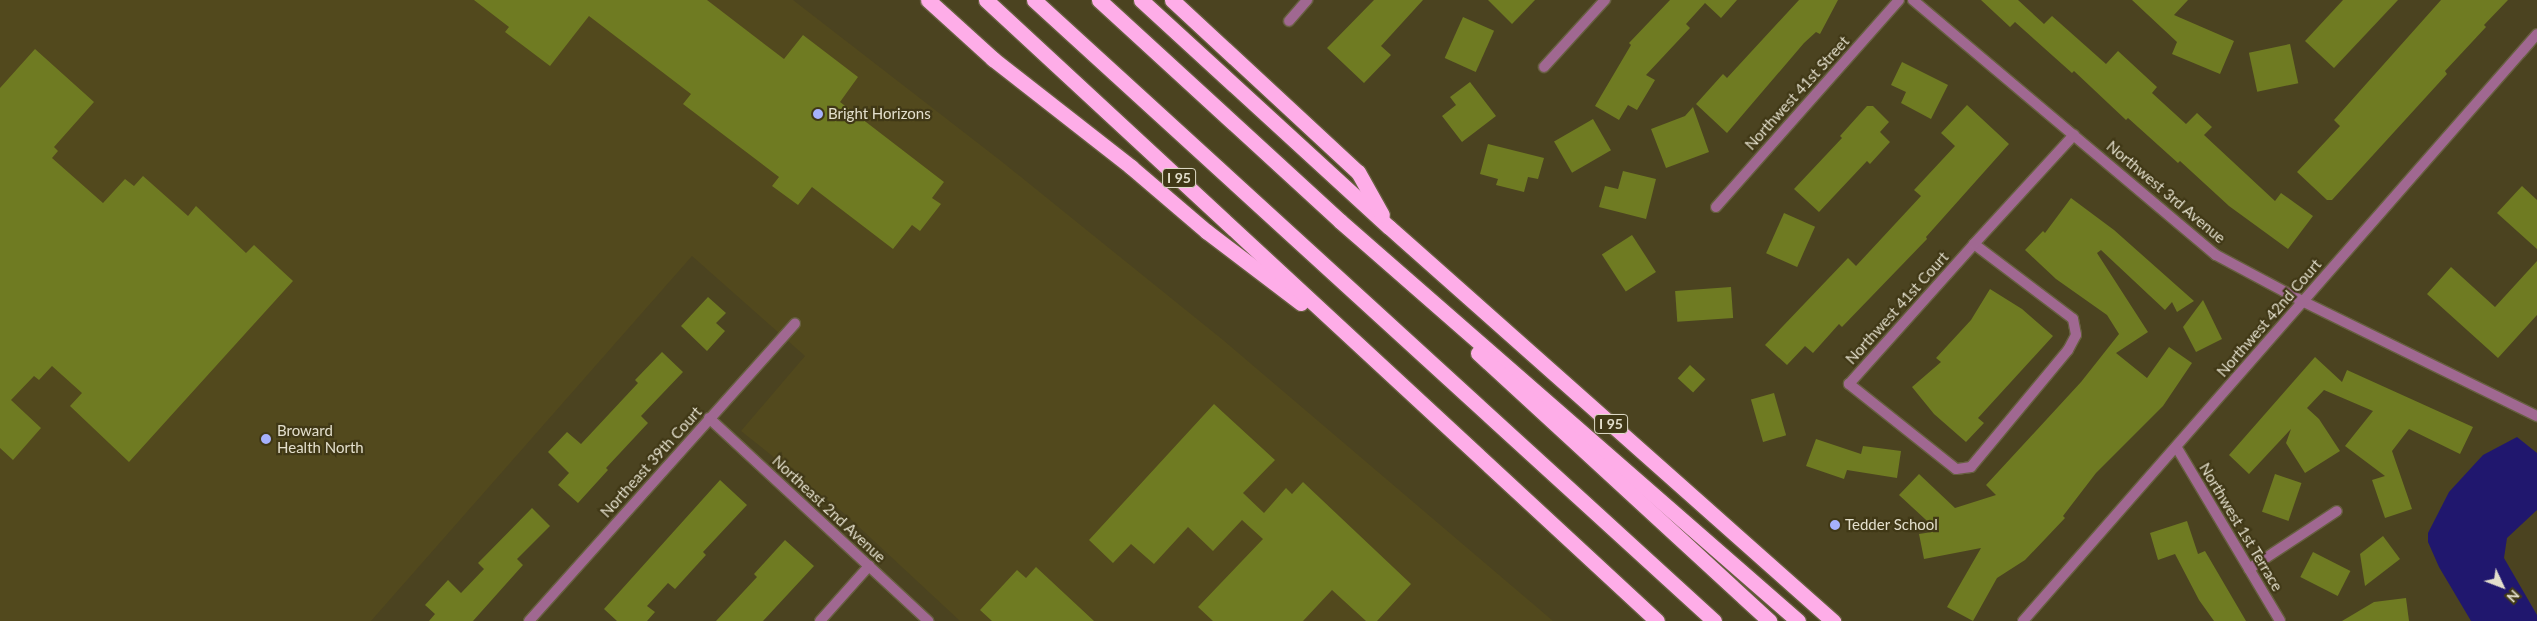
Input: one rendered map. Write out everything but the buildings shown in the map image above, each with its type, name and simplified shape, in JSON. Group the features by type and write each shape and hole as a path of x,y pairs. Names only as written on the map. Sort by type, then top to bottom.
{"highway":[{"path":"928,0 992,59 1131,168 1206,231 1372,356"},
{"name":"I 95","path":"986,0 1657,621"},
{"path":"1034,0 1714,621"},
{"path":"1099,0 1340,221 1798,621"},
{"name":"I 95","path":"1141,0 1389,227 1832,621"},
{"path":"1172,0 1358,172 1389,227"},
{"path":"1340,221 1404,285 1769,621"}],"street":[{"path":"1289,21 1307,0"},
{"path":"1544,67 1604,0"},
{"name":"Northwest 41st Street","path":"1716,207 1899,0"},
{"name":"Northwest 3rd Avenue","path":"1913,0 2216,255 2302,302 2537,416"},
{"name":"Northwest 42nd Court","path":"2023,621 2177,448 2537,34"},
{"name":"Northwest 41st Court","path":"1974,244 2073,319 2076,336 2068,350 1971,466 1956,468 1849,384 1974,244 2074,136"},
{"name":"Northeast 39th Court","path":"529,621 795,323"},
{"name":"Northeast 2nd Avenue","path":"709,418 928,621"},
{"name":"Northwest 1st Terrace","path":"2177,448 2280,621"},
{"path":"2249,569 2337,512"},
{"path":"820,621 869,566"}],"shaded area":[{"path":"0,0 793,0 1001,161 1223,340 1553,621 960,621 845,514 741,431 805,356 692,256 371,621 0,621"},
{"path":"2517,437 2537,453 2537,510 2507,538 2504,558 2537,615 2537,621 2471,621 2439,567 2428,542 2428,533 2449,492 2483,455"}],"place":[{"name":"Bright Horizons","path":"818,114"},
{"name":"Broward Health North","path":"266,439"},
{"name":"Tedder School","path":"1835,525"}]}
